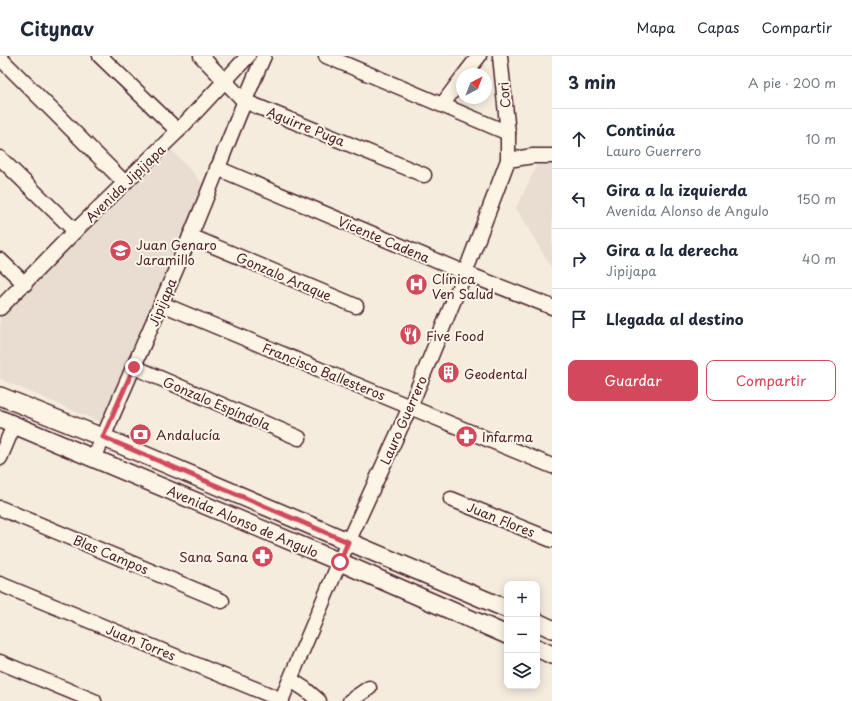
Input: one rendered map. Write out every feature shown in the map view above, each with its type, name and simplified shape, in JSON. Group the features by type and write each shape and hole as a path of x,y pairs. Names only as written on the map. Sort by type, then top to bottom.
{"main road":[{"name":"Avenida Alonso de Angulo","path":"0,396 103,437 504,608"},
{"name":"Avenida Alonso de Angulo","path":"7,422 340,562 504,634"},
{"path":"540,623 552,629"},
{"path":"540,649 552,654"}],"street":[{"path":"100,56 178,131"},
{"name":"Aguirre Puga","path":"201,56 225,79 244,101 424,175"},
{"name":"Avenida Jipijapa","path":"0,308 75,231 178,131 248,56"},
{"name":"Jipijapa","path":"94,458 162,304 244,101 264,56"},
{"path":"326,56 508,133"},
{"path":"470,68 479,56"},
{"name":"Cori","path":"500,56 508,133"},
{"path":"0,58 125,183"},
{"path":"442,105 456,86"},
{"name":"Lauro Guerrero","path":"282,700 348,542 410,407 465,273 508,160 508,133"},
{"path":"508,160 533,156 552,156"},
{"path":"0,158 75,231"},
{"name":"Vicente Cadena","path":"218,168 465,273 552,308"},
{"name":"Gonzalo Araque","path":"190,236 356,306"},
{"path":"0,260 24,284"},
{"name":"Francisco Ballesteros","path":"162,304 552,466"},
{"name":"Gonzalo Espíndola","path":"134,367 299,438"},
{"path":"0,458 7,422"},
{"name":"Juan Flores","path":"451,499 552,540"},
{"name":"Blas Campos","path":"0,508 222,601"},
{"name":"Juan Torres","path":"0,584 282,700"},
{"path":"0,662 94,701"},
{"path":"291,680 305,688 319,701"},
{"path":"350,701 369,688"}],"shaded area":[{"name":"Juan Genaro Jaramillo","path":"169,147 203,184 102,423 0,379 0,318"},
{"path":"552,165 552,269 516,208 537,166"}],"place":[{"name":"Juan Genaro Jaramillo","path":"120,251"},
{"name":"Clínica Ven Salud","path":"416,285"},
{"name":"Five Food","path":"410,335"},
{"name":"Geodental","path":"448,373"},
{"name":"Andalucía","path":"140,434"},
{"name":"Infarma","path":"466,436"},
{"name":"Sana Sana","path":"263,556"}],"route":[{"path":"134,367 103,437 348,542 340,562"}]}
